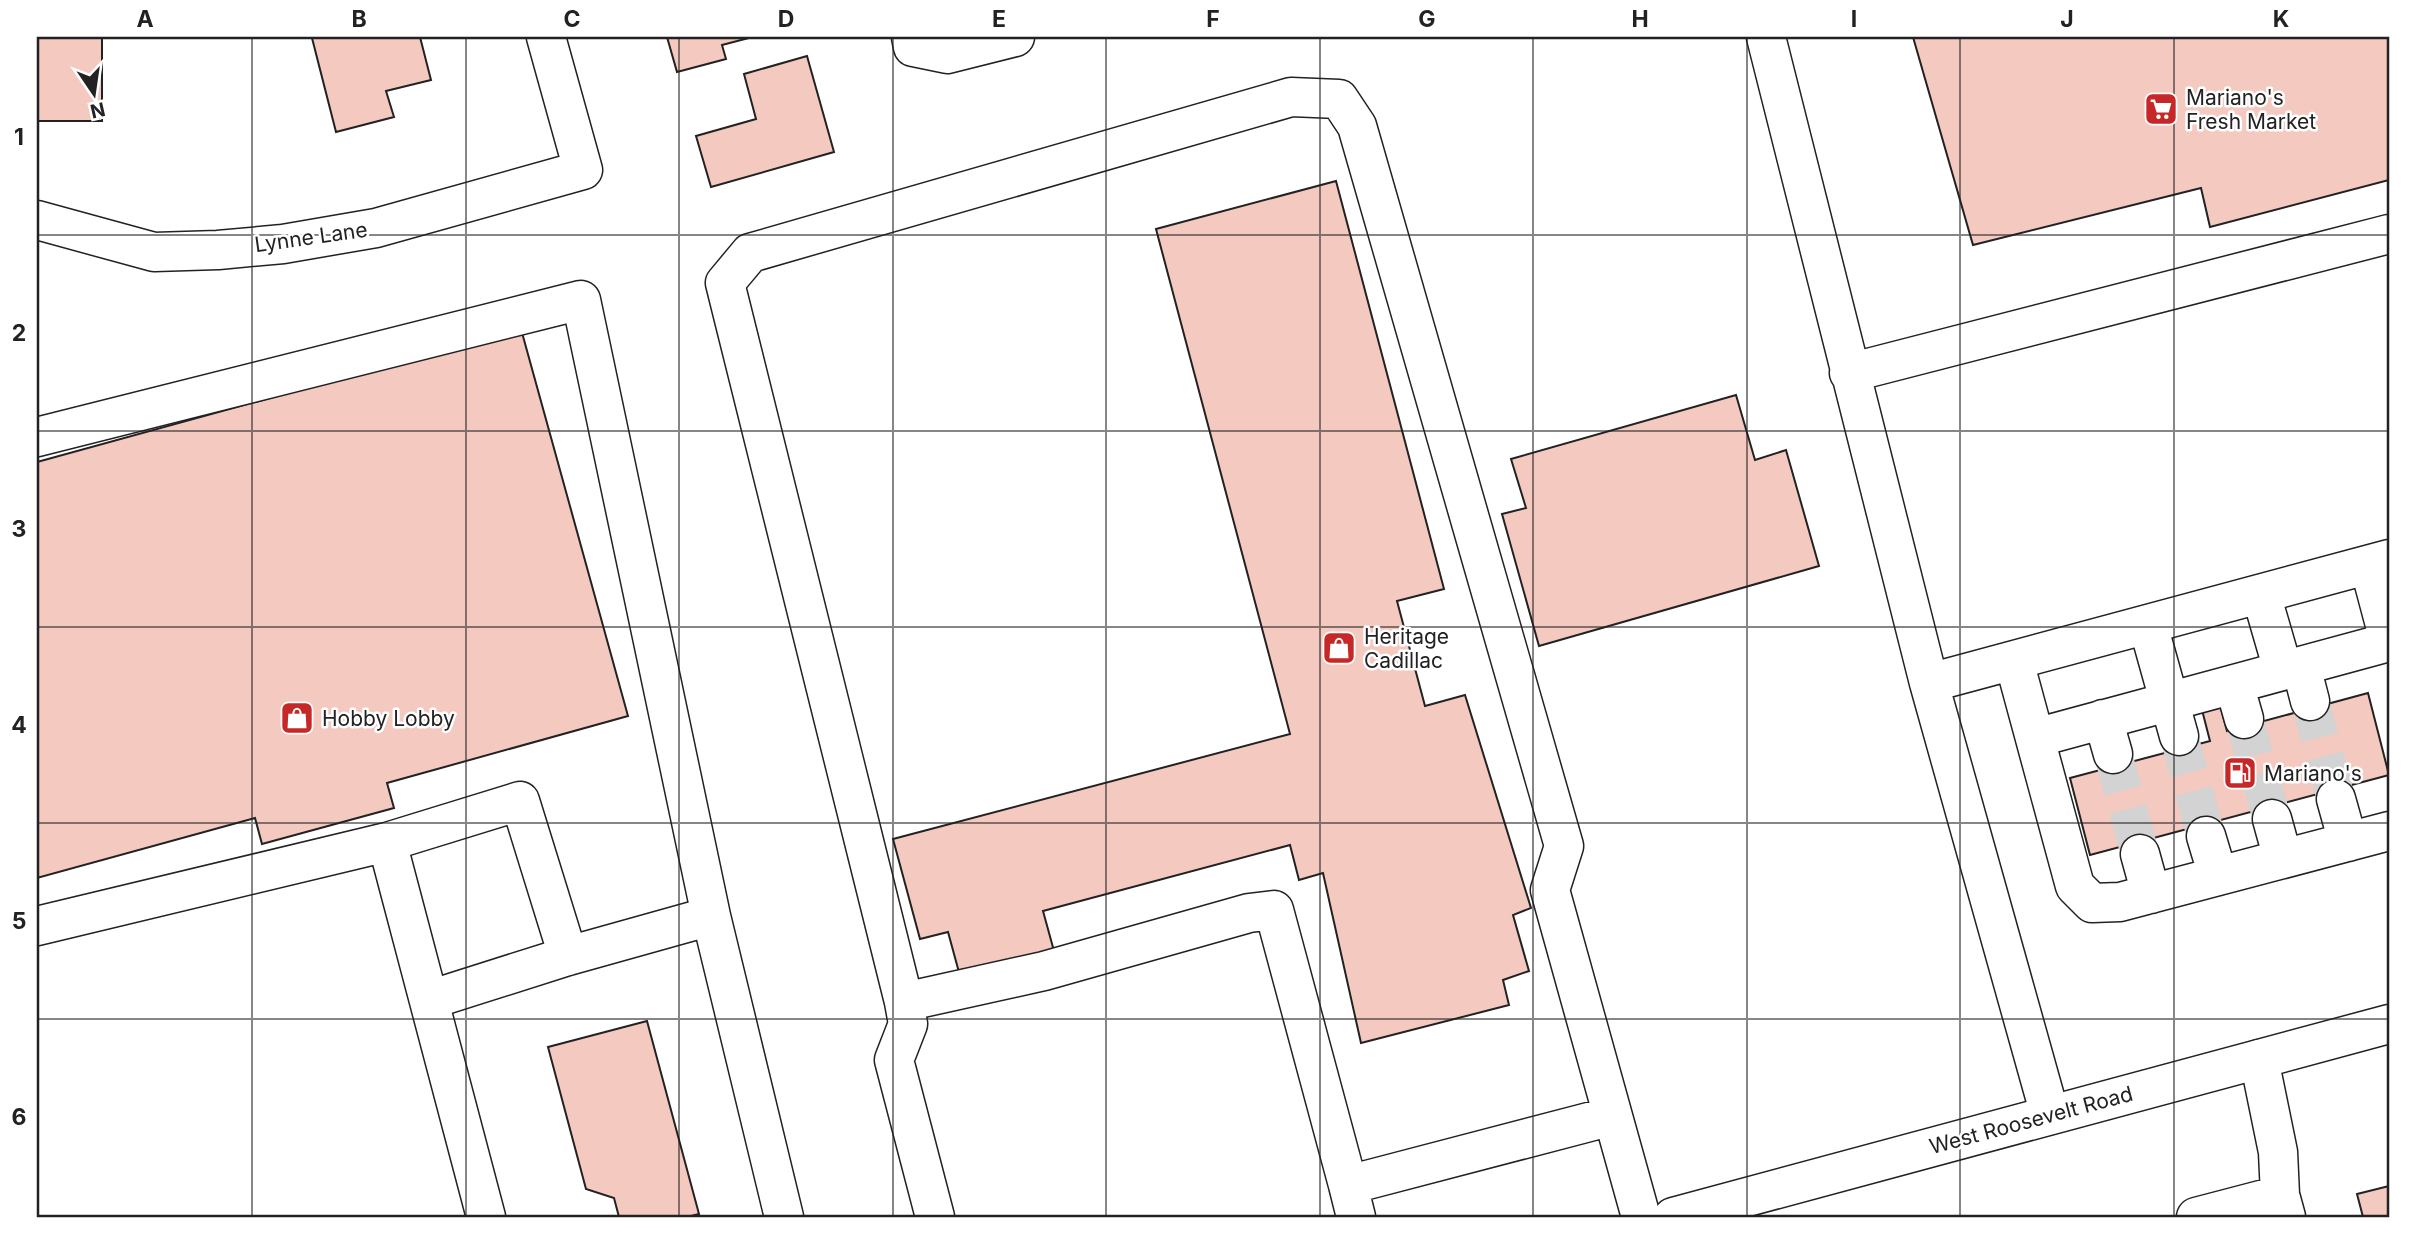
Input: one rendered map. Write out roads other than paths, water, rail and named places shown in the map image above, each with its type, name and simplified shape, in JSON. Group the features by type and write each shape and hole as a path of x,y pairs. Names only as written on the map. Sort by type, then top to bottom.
{"street":[{"name":"Lynne Lane","path":"37,220 154,252 284,244 376,228 583,170 547,37"},
{"path":"911,37 914,47 947,54 1016,37"},
{"path":"1766,37 1928,683 2050,1115"},
{"path":"935,1217 894,1060 908,1024 904,1002 725,283 750,253 1291,97 1339,99 1357,126 1564,846 1550,890 1641,1217"},
{"path":"1849,373 2389,233"},
{"path":"37,437 581,300 711,916 784,1217"},
{"path":"1928,683 2379,562 2389,641 2239,701 2174,719 2108,736 2035,738"},
{"path":"2261,594 2298,679"},
{"path":"2148,625 2174,719"},
{"path":"2014,661 2075,886 2092,903 2120,902 2389,831"},
{"path":"2336,799 2348,842"},
{"path":"37,926 387,842 520,801 568,956"},
{"path":"2272,819 2283,859"},
{"path":"2206,836 2218,877"},
{"path":"387,842 486,1217"},
{"path":"2140,854 2151,894"},
{"path":"904,1002 1044,971 1249,912 1274,910 1352,1201 1612,1116"},
{"path":"429,1000 568,956 711,916"},
{"name":"West Roosevelt Road","path":"1673,1217 2389,1024"},
{"path":"2196,1217 2283,1206 2278,1153 2259,1059"}],"tunnel":[{"path":"2310,701 2336,799"},
{"path":"2244,719 2272,819"},
{"path":"2179,736 2206,836"},
{"path":"2113,754 2140,854"}],"place":[{"name":"Mariano's Fresh Market","path":"2161,109"},
{"name":"Heritage Cadillac","path":"1339,648"},
{"name":"Hobby Lobby","path":"297,718"},
{"name":"Mariano's","path":"2240,773"}]}
